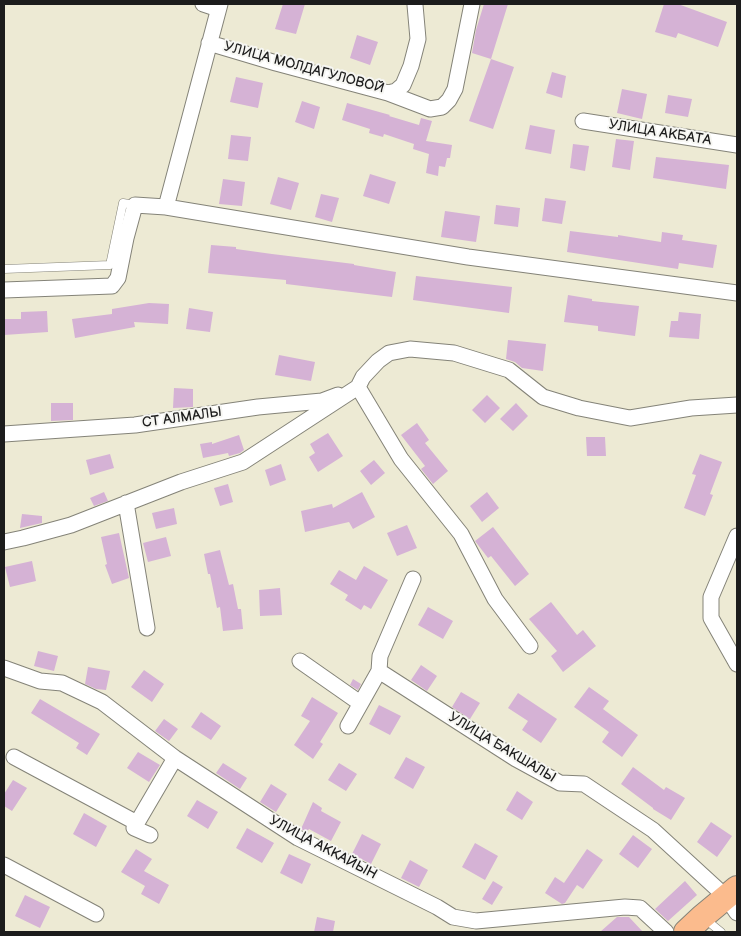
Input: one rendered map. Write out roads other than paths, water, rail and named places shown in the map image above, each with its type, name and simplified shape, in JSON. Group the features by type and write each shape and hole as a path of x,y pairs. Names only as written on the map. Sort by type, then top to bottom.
{"main road":[{"path":"694,925 734,899"}],"street":[{"path":"166,207 219,6 203,4"},
{"name":"УЛИЦА МОЛДАГУЛОВОЙ","path":"209,42 276,63 388,92 396,91 407,78 418,39 416,4"},
{"path":"388,92 430,109 442,107 449,100 455,89 472,4"},
{"name":"УЛИЦА АКБАТА","path":"583,120 737,145"},
{"path":"4,290 112,286 118,278 135,205 166,207 468,257 737,293"},
{"path":"4,542 70,525 181,482 243,462 358,387 363,377 378,361 389,354 410,349 454,353 509,370 543,397 579,408 630,418 691,408 737,405"},
{"path":"358,387 402,459 461,534 495,599 530,646"},
{"name":"СТ АЛМАЛЫ","path":"4,434 135,425 258,407 322,400 358,387"},
{"path":"126,503 147,628"},
{"path":"737,536 711,597 711,618 737,664"},
{"path":"348,726 379,671 380,656 413,579"},
{"path":"300,662 360,703"},
{"name":"УЛИЦА АККАЙЫН","path":"4,668 40,681 62,683 102,702 175,758 298,838 437,907 453,917 476,921 625,907 640,908 666,932"},
{"name":"УЛИЦА БАКШАЛЫ","path":"379,671 516,759 560,783 584,784 653,830 734,899"},
{"path":"14,758 137,824"},
{"path":"150,836 134,828 175,758"},
{"path":"4,865 96,914"}],"lane":[{"path":"4,269 110,265 123,202 135,205"},
{"path":"694,925 721,932"}]}
